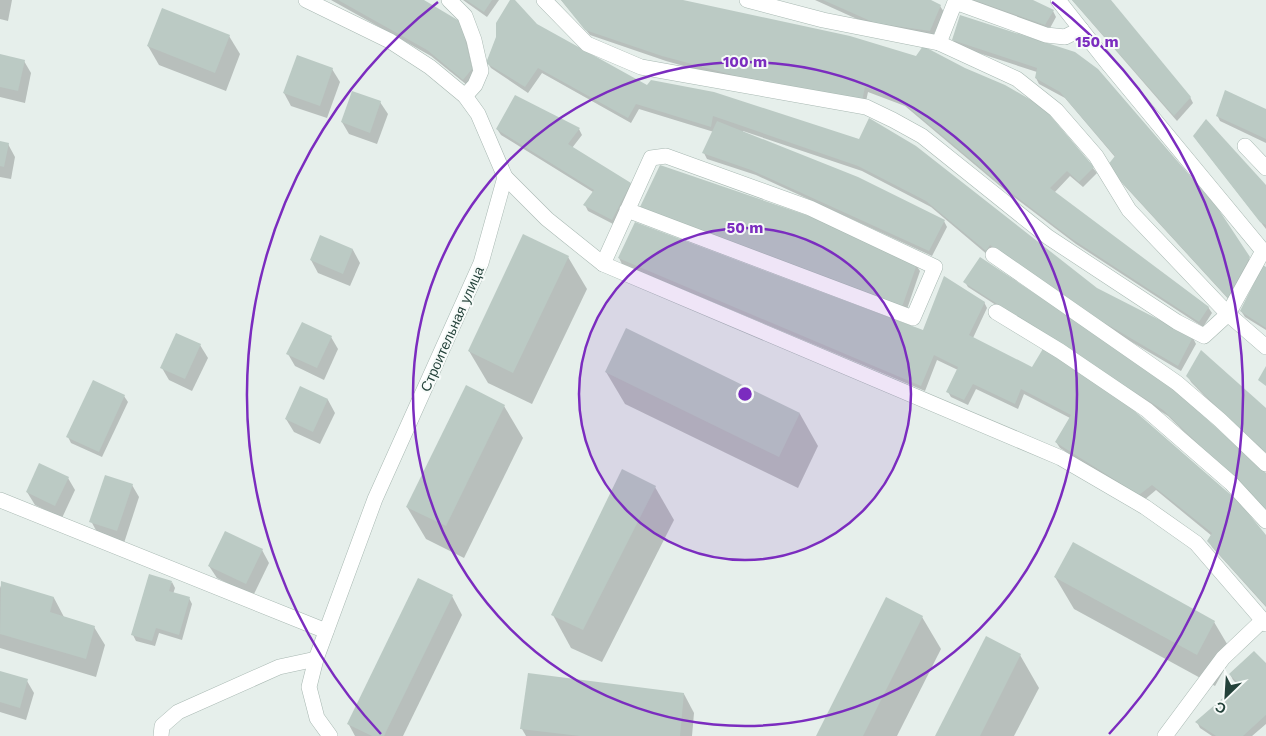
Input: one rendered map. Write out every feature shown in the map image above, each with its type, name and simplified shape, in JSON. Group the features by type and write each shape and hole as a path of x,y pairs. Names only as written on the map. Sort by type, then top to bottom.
{"street":[{"path":"306,0 390,40 430,67 465,96 478,114 505,176 547,219 603,264 1062,458 1146,507 1196,544 1265,622 1223,658 1165,736"},
{"path":"449,0 465,16 474,40 481,71 475,85 465,96"},
{"path":"544,0 587,44 641,67 866,107 893,120 922,136 1048,237 1177,322 1204,336 1228,314 1265,251 1110,66 1058,0"},
{"path":"747,0 823,20 938,43 1017,79 1056,110 1096,156 1129,210 1228,314 1266,347"},
{"path":"938,43 953,1 1046,35 1065,37 1081,29"},
{"path":"1245,146 1266,168"},
{"path":"603,264 651,158 666,156 810,208 935,267 912,318 628,210"},
{"name":"Строительная улица","path":"330,736 317,718 309,687 316,659 375,499 481,263 505,176"},
{"path":"992,255 1177,383 1220,420 1266,464"},
{"path":"996,312 1060,350 1147,410 1231,483 1266,521"},
{"path":"0,500 326,631"},
{"path":"160,736 162,726 178,712 279,667 316,659"}],"building":[{"path":"338,0 424,0 461,22 472,69 463,80 427,50"},
{"path":"466,0 492,0 484,12"},
{"path":"510,0 515,0 537,24 647,85 651,80 714,92 859,139 869,118 916,146 1097,288 1193,337 1178,366 1098,319 990,245 986,251 926,201 858,166 713,116 711,127 636,104 628,118 538,68 525,87 486,63 496,37 496,23"},
{"path":"561,0 683,0 850,36 916,56 923,46 965,68 1005,85 1043,107 1094,167 1079,182 1067,171 1050,188 1209,307 1199,322 1072,239 1001,185 901,101 865,87 862,101 744,78 662,56 585,30"},
{"path":"823,0 931,0 941,5 930,31 875,23"},
{"path":"974,0 1033,0 1054,10 1045,25"},
{"path":"1072,0 1111,0 1191,97 1174,116"},
{"path":"162,8 230,35 215,73 147,46"},
{"path":"960,15 1075,52 1098,69 1217,207 1250,257 1228,298 1107,166 1115,156 1060,92 1035,78 1037,68 952,40"},
{"path":"0,54 25,60 18,91 0,87"},
{"path":"297,55 333,68 320,106 283,93"},
{"path":"1225,90 1266,109 1266,139 1216,116"},
{"path":"352,91 381,101 370,133 341,122"},
{"path":"515,95 580,128 568,144 631,183 612,220 583,205 594,190 496,129"},
{"path":"1206,119 1266,185 1266,225 1260,222 1193,136"},
{"path":"717,121 858,177 945,220 929,251 751,170 702,153"},
{"path":"0,141 9,143 4,167 0,166"},
{"path":"660,165 809,216 917,264 902,307 640,207"},
{"path":"635,222 923,330 944,276 985,302 969,335 1032,367 1044,347 1130,407 1239,502 1266,535 1266,606 1207,541 1212,533 1152,485 1139,495 1055,442 1071,415 1021,389 1015,404 973,384 964,400 946,392 958,367 934,355 921,386 618,258"},
{"path":"523,234 569,256 513,373 468,351"},
{"path":"320,235 353,249 343,274 310,260"},
{"path":"980,257 1163,379 1266,473 1266,515 1243,487 1163,410 963,282"},
{"path":"1263,265 1266,267 1266,328 1240,311"},
{"path":"302,322 332,336 317,368 286,354"},
{"path":"626,328 800,413 779,457 605,372"},
{"path":"176,333 201,344 185,379 160,368"},
{"path":"1201,350 1266,408 1266,452 1230,420 1186,376"},
{"path":"1266,366 1266,386 1258,380"},
{"path":"93,380 125,395 99,452 66,437"},
{"path":"466,385 505,405 446,526 406,507"},
{"path":"300,386 328,399 313,432 285,419"},
{"path":"39,463 69,477 55,506 26,492"},
{"path":"622,469 656,486 583,630 551,615"},
{"path":"105,475 133,484 117,531 89,522"},
{"path":"225,531 263,549 246,584 208,566"},
{"path":"1073,542 1215,621 1197,655 1054,577"},
{"path":"149,574 172,581 169,591 190,597 179,635 156,628 152,641 131,635"},
{"path":"418,578 453,595 384,736 372,736 347,724"},
{"path":"1,581 54,597 50,612 95,626 86,659 0,634"},
{"path":"886,597 923,616 863,736 816,736"},
{"path":"986,636 1021,654 980,736 935,736"},
{"path":"1254,651 1266,663 1266,715 1243,736 1216,736 1195,722 1239,684 1229,674"},
{"path":"0,671 28,679 20,708 0,702"},
{"path":"528,673 684,693 680,736 580,736 520,729"}]}
